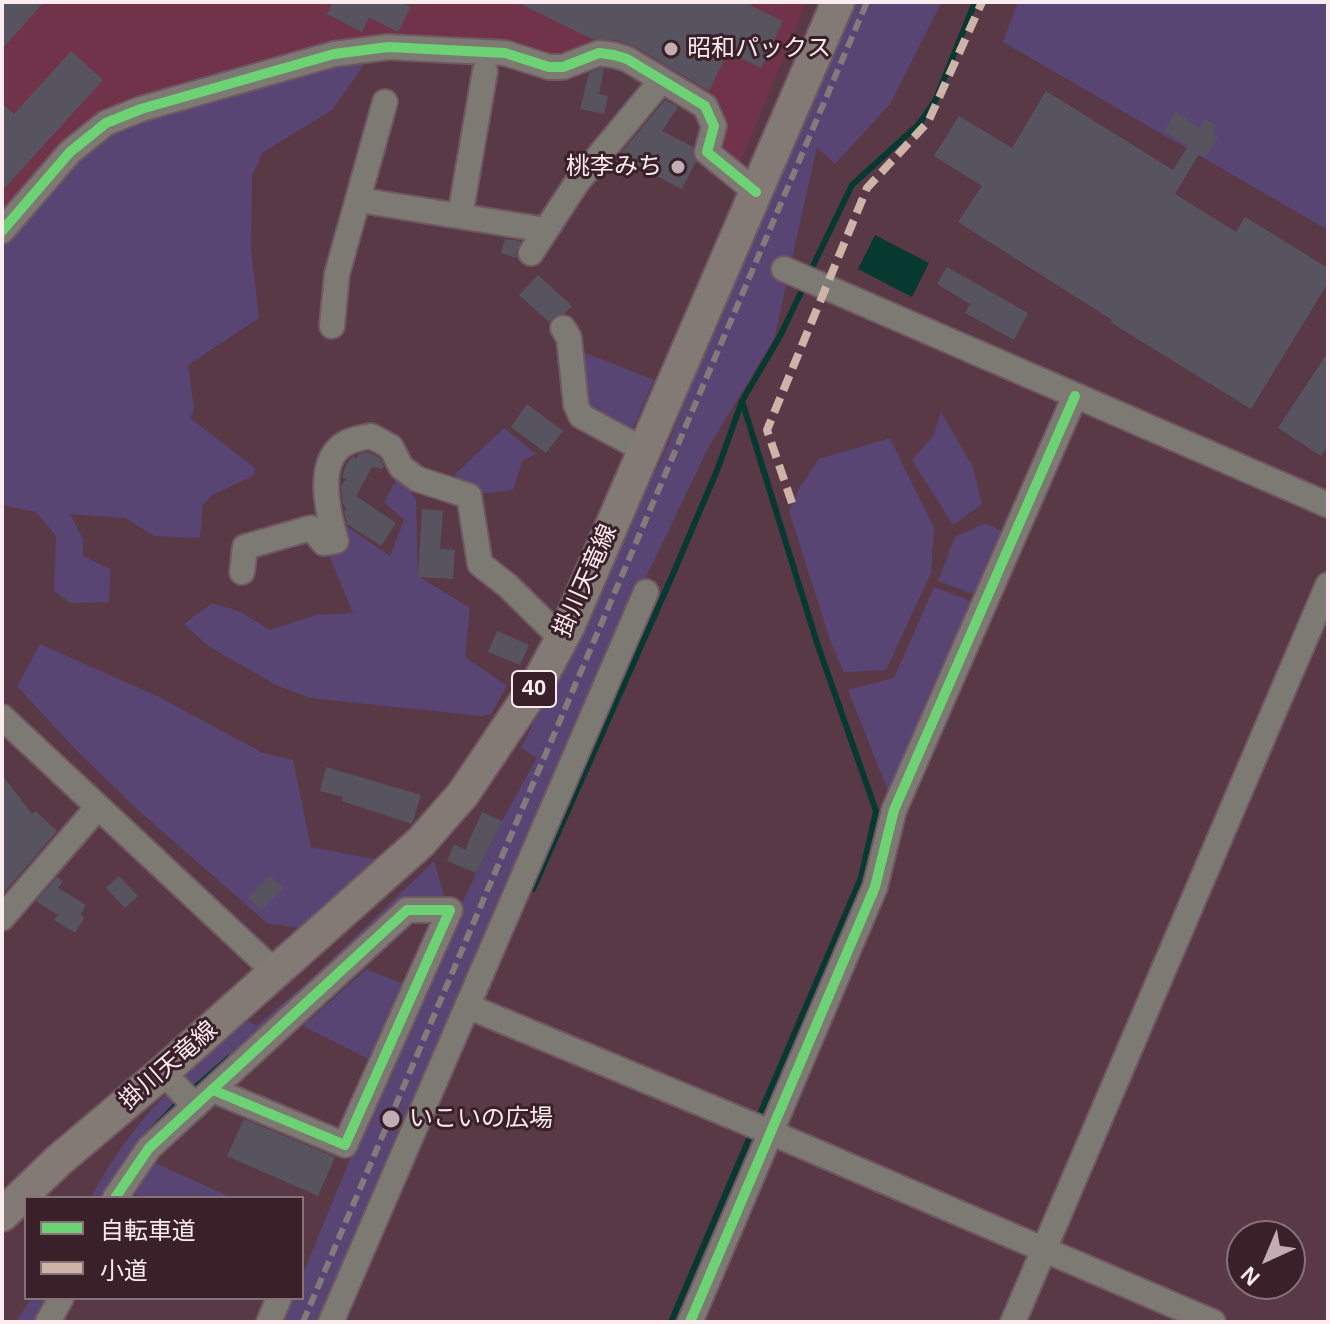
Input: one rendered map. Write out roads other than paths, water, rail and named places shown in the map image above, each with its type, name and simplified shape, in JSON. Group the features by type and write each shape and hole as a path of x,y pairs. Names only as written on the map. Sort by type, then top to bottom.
{"main road":[{"name":"掛川天竜線","path":"2,1215 58,1161 168,1078 275,972 404,859 463,794 539,681 562,639 838,2"}],"street":[{"path":"2,231 70,152 106,123 141,109 334,54 388,47 505,53 549,67 563,67 599,53 627,59 705,106 714,126 707,152 756,192"},
{"path":"460,216 485,71"},
{"path":"531,253 578,181 662,80"},
{"path":"332,326 337,274 385,102"},
{"path":"359,200 546,230"},
{"path":"800,276 1328,505"},
{"path":"563,328 569,338 576,405 581,416 641,456"},
{"path":"690,1322 768,1131 875,887 894,810 1075,396"},
{"path":"571,421 641,456"},
{"path":"242,572 245,547 311,528 324,543 336,541 327,513 328,473 338,448 355,439 371,436 391,447 401,467 417,479 469,496 480,564 508,586 562,639"},
{"path":"1013,1322 1328,585"},
{"path":"331,1322 646,592"},
{"path":"2,717 275,972"},
{"path":"2,918 98,807"},
{"path":"116,1196 149,1148 200,1100 407,910 450,910 345,1145 200,1100 168,1078"},
{"path":"467,1006 1213,1322"},
{"path":"48,1322 60,1300"},
{"path":"269,1322 278,1300"}],"waterway":[{"path":"809,274 852,185 919,124 935,101 975,2"},
{"path":"533,889 673,574 718,468 742,401 780,336 805,284"},
{"path":"742,401 817,643 876,811 861,878 757,1121"},
{"path":"189,1093 229,1058"},
{"path":"153,1129 181,1100"},
{"path":"671,1322 752,1132"}],"railway":[{"path":"303,1322 867,2"}],"place":[{"name":"昭和パックス","path":"671,49"},
{"name":"桃李みち","path":"678,167"},
{"name":"いこいの広場","path":"391,1119"}]}
